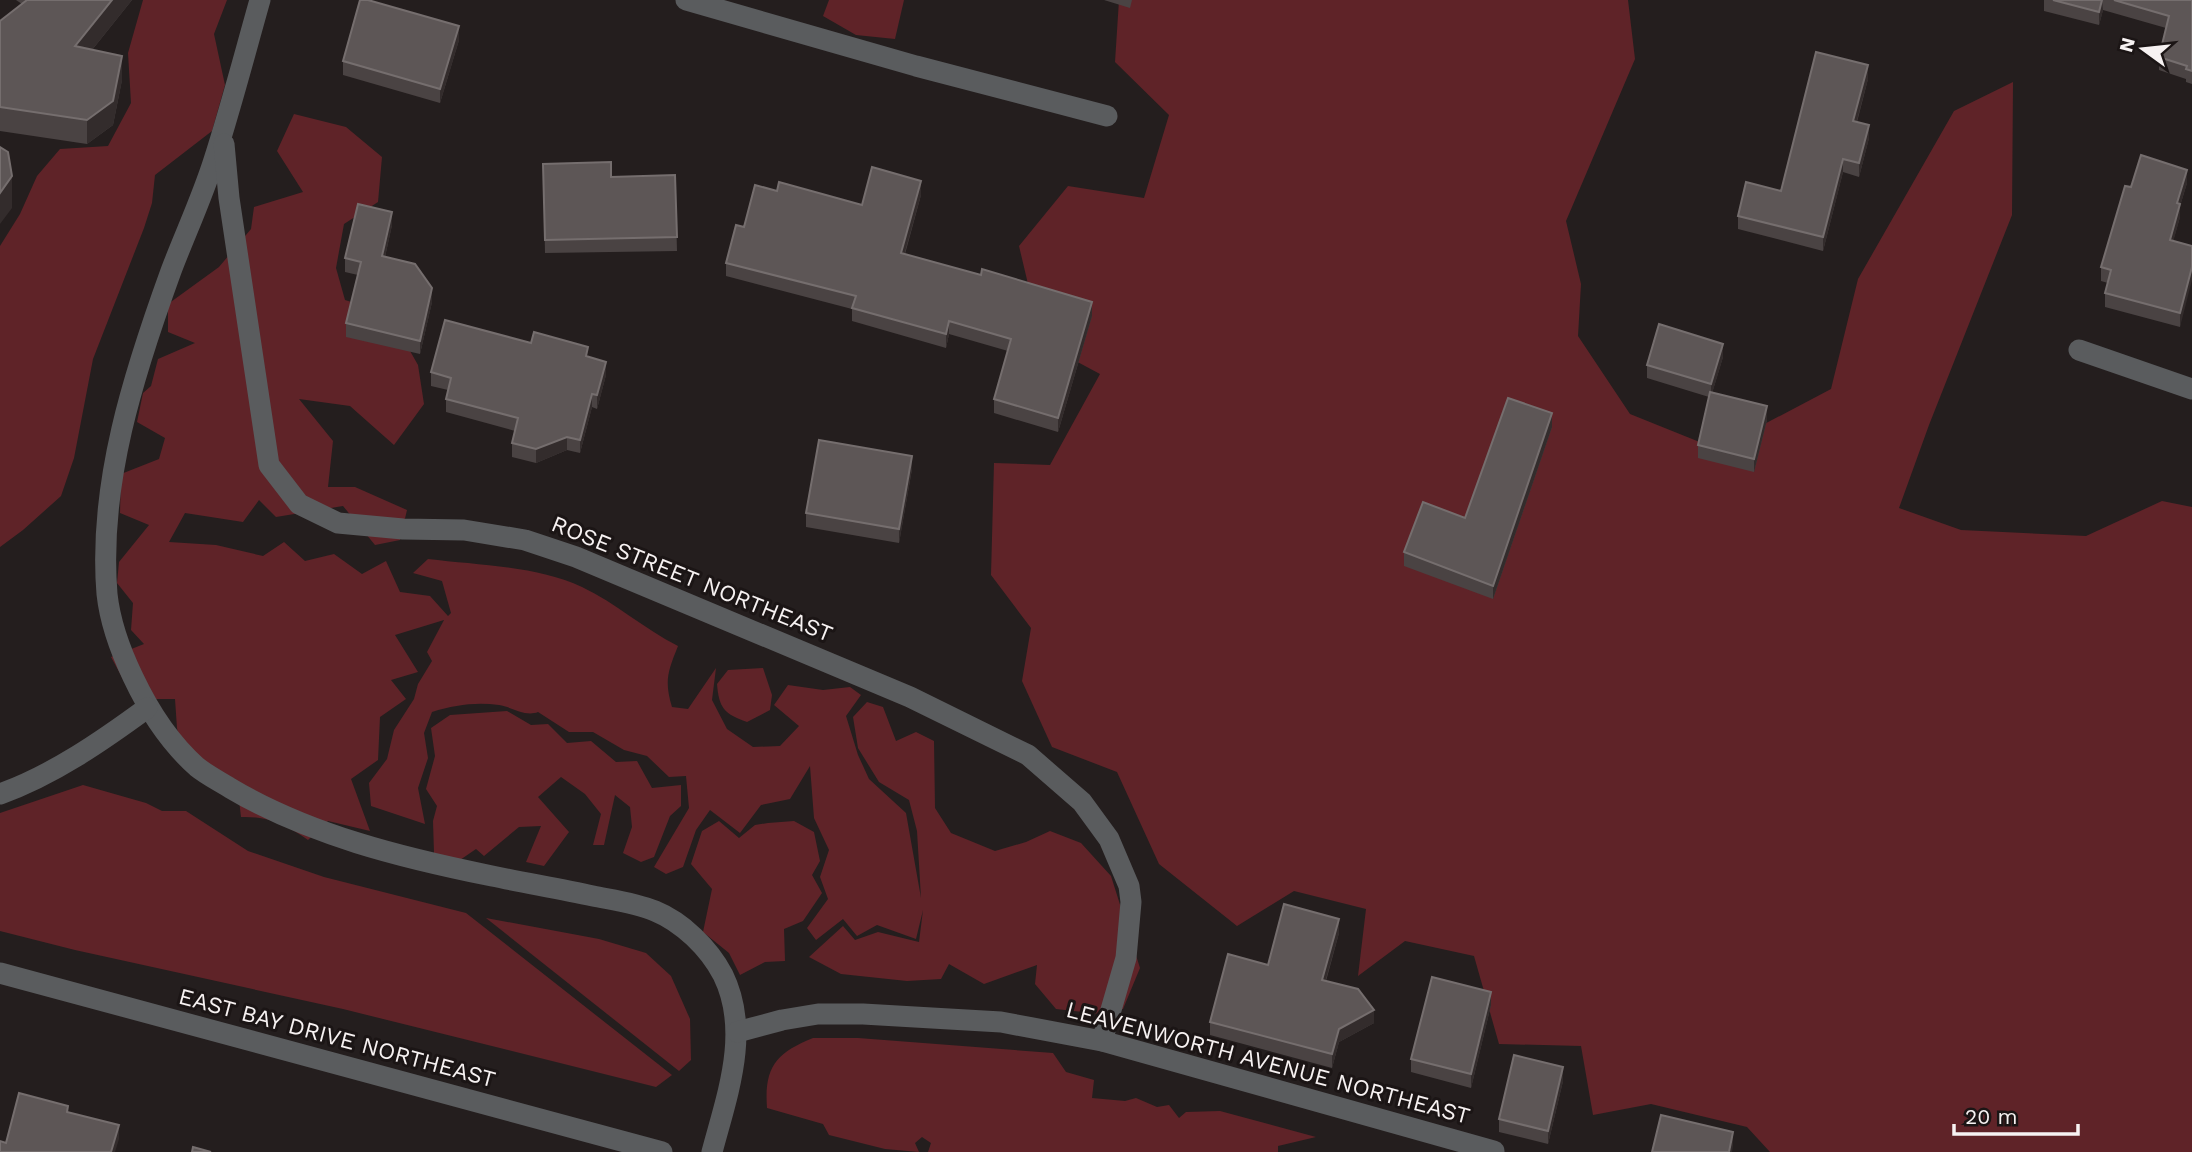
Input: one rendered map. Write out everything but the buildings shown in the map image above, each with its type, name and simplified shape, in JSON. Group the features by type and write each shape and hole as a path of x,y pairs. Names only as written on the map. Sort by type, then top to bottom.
{"street":[{"path":"260,0 214,161 143,351 124,424 107,509 107,597 121,651 147,708 171,740 199,768 244,796 293,819 348,839 421,860 653,910 677,922 697,940 723,975 734,1012 737,1032 728,1094 712,1152"},
{"path":"686,0 916,66 1107,116"},
{"name":"ROSE STREET NORTHEAST","path":"223,128 229,198 269,465 299,504 338,523 403,529 464,530 525,540 576,557 910,696 1028,755 1082,802 1109,839 1129,886 1130,927 1126,958 1102,1041"},
{"path":"2079,350 2192,389"},
{"path":"0,794 69,760 114,733 147,708"},
{"name":"EAST BAY DRIVE NORTHEAST","path":"0,973 662,1152"},
{"name":"LEAVENWORTH AVENUE NORTHEAST","path":"737,1032 818,1014 1001,1022 1102,1041 1494,1151"}],"shaded area":[{"path":"143,0 227,0 214,34 225,85 212,131 155,175 152,203 144,228 93,359 74,458 61,496 0,547 0,246 20,214 37,176 60,149 108,146 131,103 128,53"},
{"path":"829,0 904,0 895,39 856,35 823,16"},
{"path":"1119,0 1628,0 1635,59 1566,221 1581,284 1578,336 1630,414 1717,449 1831,389 1858,279 1954,111 2013,82 2012,215 1899,508 1961,530 2086,536 2162,501 2192,507 2192,1152 1770,1152 1747,1127 1651,1104 1593,1115 1581,1046 1499,1044 1474,956 1405,941 1358,976 1366,909 1294,891 1237,926 1159,864 1117,772 1052,747 1022,681 1031,628 991,575 994,463 1050,465 1100,374 1042,343 1019,246 1068,186 1144,198 1169,115 1115,62"},
{"path":"294,114 346,127 382,157 378,202 344,224 336,268 345,300 389,314 418,365 424,404 394,445 350,406 299,399 333,441 328,487 355,487 407,510 400,540 375,545 343,506 276,517 259,500 243,522 185,513 169,542 216,545 263,556 284,542 305,561 334,554 362,574 386,561 400,592 430,596 448,616 451,613 442,581 413,573 428,559 526,570 564,580 594,593 678,646 668,676 672,707 688,709 716,668 712,700 727,729 753,747 780,746 799,726 774,705 788,685 823,690 850,687 861,695 846,716 858,755 869,779 906,813 921,898 917,831 909,800 879,782 858,748 853,717 867,702 883,707 896,741 916,732 934,741 935,808 951,833 995,851 1026,842 1050,831 1081,843 1111,876 1140,968 1123,1009 1101,1014 1056,1009 1035,984 1037,965 984,984 949,964 941,979 907,981 841,974 809,957 843,926 855,940 878,932 919,942 923,910 916,939 877,925 857,936 843,919 816,940 807,928 828,899 820,877 829,850 814,818 810,766 790,799 761,805 740,833 710,810 696,830 683,867 666,874 654,867 689,808 686,776 669,777 647,756 624,750 593,732 569,732 538,712 523,713 499,705 482,704 432,712 424,733 428,758 418,788 425,824 371,806 369,783 387,759 394,730 414,699 418,684 432,661 427,652 444,620 395,635 418,672 391,680 406,699 380,717 378,760 351,779 370,831 328,821 308,840 276,822 241,817 237,782 185,768 177,728 175,699 152,699 123,679 111,657 144,644 131,630 133,603 117,583 119,562 149,525 120,513 121,474 159,459 165,438 137,422 143,393 151,386 158,359 195,343 168,332 168,304 219,267 251,229 254,207 303,192 277,151"},
{"path":"763,668 772,695 770,710 747,722 728,713 719,699 717,684 728,670"},
{"path":"507,711 531,725 548,724 567,743 591,741 616,762 637,761 652,788 681,785 681,806 670,816 654,857 641,862 623,853 632,827 630,807 615,795 604,845 593,845 601,814 585,794 561,777 538,797 569,832 544,866 526,862 541,826 519,827 484,856 476,849 460,860 434,853 433,821 437,806 426,789 435,756 431,728 450,715"},
{"path":"83,785 146,803 162,811 186,811 248,851 324,877 466,913 672,1075 656,1087 343,1009 0,931 0,813"},
{"path":"719,821 739,838 755,825 794,821 814,832 820,861 812,875 822,893 803,921 784,929 785,961 765,962 740,975 729,953 703,932 712,889 691,864 702,831"},
{"path":"486,918 599,939 646,953 671,976 690,1019 691,1060 679,1071"},
{"path":"813,1038 858,1038 1053,1053 1066,1072 1094,1080 1092,1098 1125,1101 1136,1098 1157,1107 1169,1105 1179,1118 1186,1112 1220,1111 1316,1137 1278,1146 1278,1152 928,1152 931,1143 922,1137 915,1143 919,1152 885,1149 829,1135 823,1124 767,1108 768,1082 775,1063 790,1050"}]}
